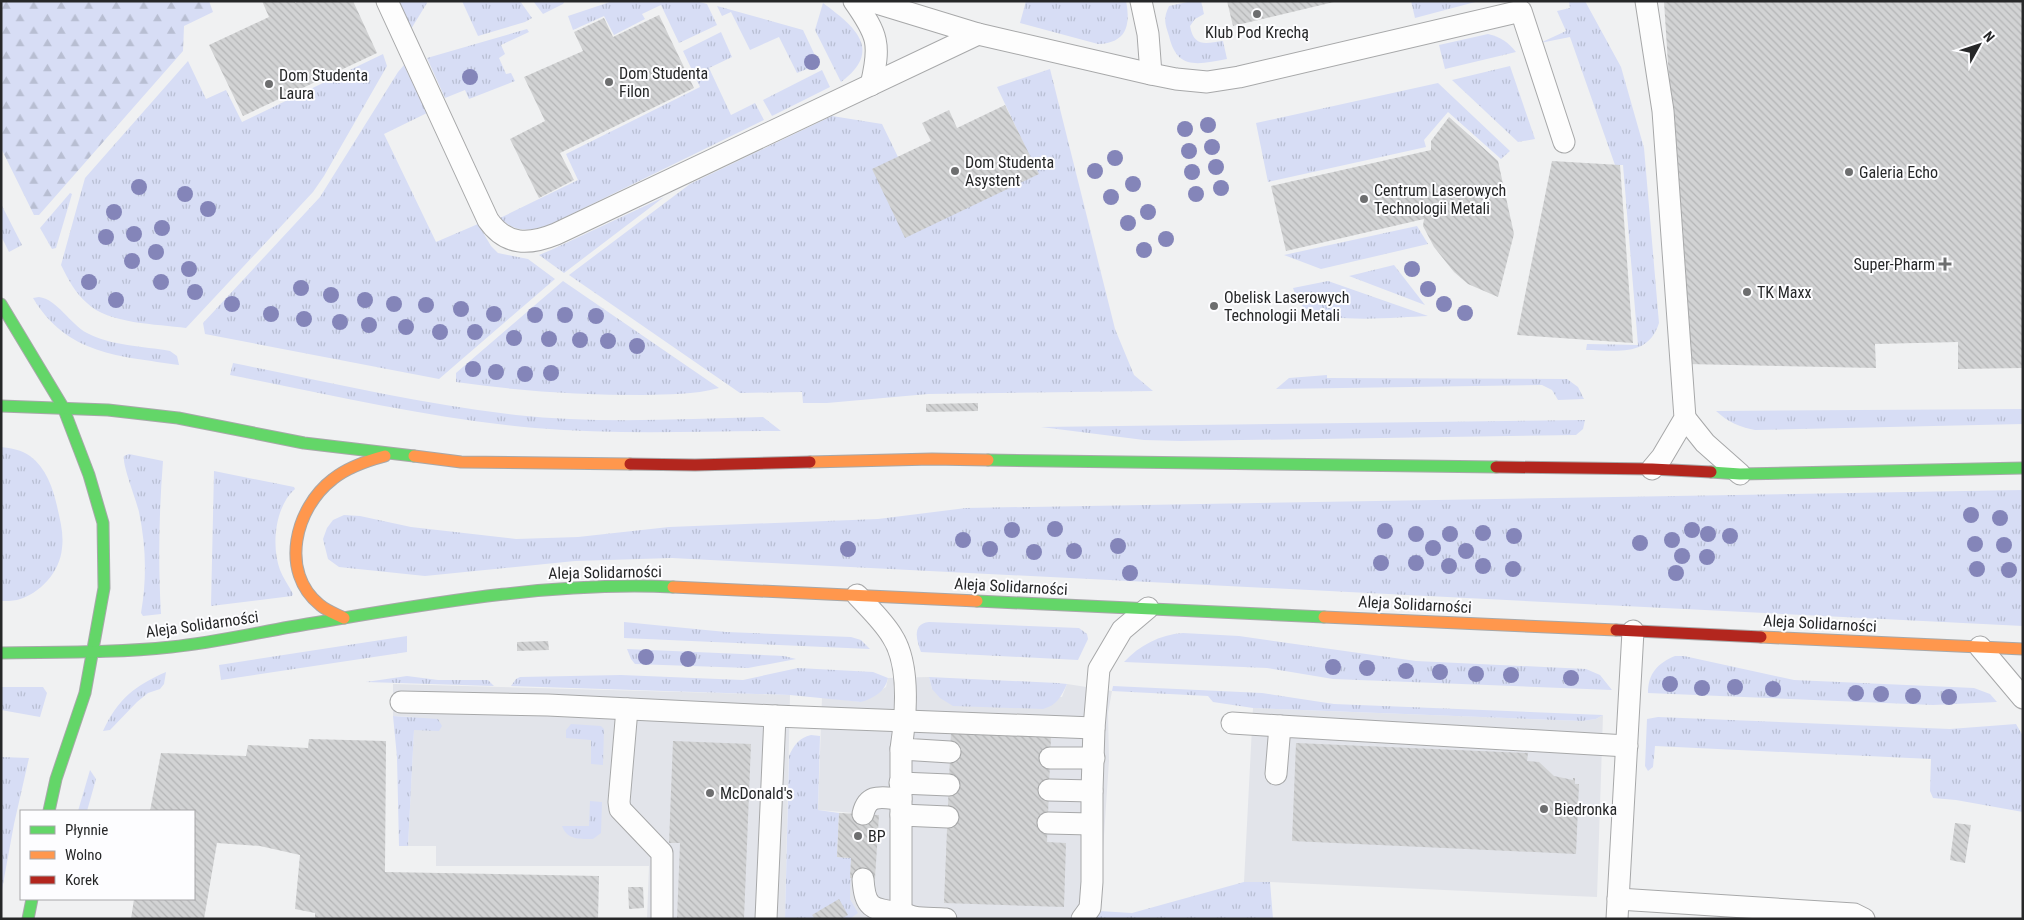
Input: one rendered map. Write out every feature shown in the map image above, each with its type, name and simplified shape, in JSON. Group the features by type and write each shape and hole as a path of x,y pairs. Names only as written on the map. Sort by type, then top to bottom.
{"main road":[{"path":"1,304 63,407 89,475 103,523 104,588 85,693 58,770 49,810"},
{"path":"1,406 108,410 178,418 304,443 461,462 695,465 932,459 1652,469 1740,474 2023,468"},
{"path":"344,618 320,606 308,592 298,571 294,546 299,522 313,499 332,478 370,458 398,454"},
{"name":"Aleja Solidarności","path":"1,653 92,652 172,647 438,602 577,587 631,585 2023,649"},
{"path":"28,919 32,900"}],"lane":[{"path":"387,1 488,220 506,238 528,242 544,239 556,234 978,34"},
{"path":"854,1 877,41 872,85"},
{"path":"870,1 978,34 1151,74 1207,82 1238,77 1521,11 1564,142"},
{"path":"1141,1 1148,34 1151,74"},
{"path":"1646,1 1664,111 1685,418 1662,457 1652,469"},
{"path":"1685,418 1705,443 1740,474"},
{"path":"857,595 893,637 904,670 906,721 901,749 898,916"},
{"path":"1082,919 1090,908 1092,882 1091,824 1094,728 1099,669 1122,630 1148,608"},
{"path":"1633,631 1618,909 1854,914 1864,919"},
{"path":"1980,647 2023,698"},
{"path":"401,702 548,705 627,710 1094,728"},
{"path":"627,710 620,809 662,853 662,919"},
{"path":"766,919 776,716"},
{"path":"1232,723 1627,746"},
{"path":"1276,774 1280,726"},
{"path":"901,749 950,752"},
{"path":"1050,758 1094,758"},
{"path":"901,799 949,786"},
{"path":"1049,790 1092,791"},
{"path":"863,814 865,806 871,799 879,797 901,799 948,817"},
{"path":"1048,823 1091,824"},
{"path":"863,879 864,896 872,906 898,916 946,919"}],"shaded area":[{"path":"929,677 932,689 1062,697 1067,684 1112,691 1108,713 1109,761 1099,911 1094,919 850,919 857,913 850,899 850,878 875,879 878,815 818,810 822,697 861,702 886,687 888,678"},
{"path":"393,684 790,695 785,919 647,919 649,866 436,866 436,846 408,846 413,717 393,716"},
{"path":"1253,708 1582,721 1596,719 1603,715 1597,897 1244,882"}],"green space":[{"path":"1,1 209,1 213,12 184,26 183,51 39,215 34,215 1,148"},
{"path":"399,1 426,1 427,3 411,29"},
{"path":"462,1 520,1 532,18 525,22 478,36"},
{"path":"533,1 565,1 563,4 543,14"},
{"path":"613,1 696,1 707,4 717,25 679,43 661,5 642,14 645,19 614,35 604,16 573,30 568,16"},
{"path":"1026,1 1126,1 1127,25 1120,37 1107,43 1098,44 1020,23"},
{"path":"1201,1 1204,14 1195,19 1190,26 1194,38 1206,43 1223,41 1227,59 1198,63 1190,62 1183,60 1173,47 1165,18 1167,10 1169,6"},
{"path":"1411,1 1479,1 1415,18"},
{"path":"1569,1 1585,1 1621,67 1644,148 1659,323 1654,334 1647,342 1630,350 1586,350 1587,344 1638,345 1623,165 1615,165 1570,37 1540,43 1566,31 1557,11 1570,8"},
{"path":"823,3 845,21 860,39 861,59 854,70 841,82 815,30"},
{"path":"717,6 803,30 819,64 797,73 779,37 750,50 731,12 722,16"},
{"path":"527,29 529,32 501,45 505,54 499,58 506,74 511,73 515,81 469,99 465,90 445,98 427,58"},
{"path":"721,32 732,57 709,68 731,115 755,103 764,120 549,225 535,229 523,229 511,226 500,218 578,180 566,154 700,87 683,51"},
{"path":"1488,34 1504,40 1516,52 1445,69 1439,45"},
{"path":"383,54 387,66 313,192 186,328 134,322 107,315 96,310 79,295 61,265 85,178 188,61 206,99 226,90 242,122"},
{"path":"404,65 427,113 384,134 436,242 478,224 491,246 498,253 528,259 555,279 439,379 205,334 203,323 320,197"},
{"path":"1510,66 1535,139 1518,142 1452,80"},
{"path":"1050,69 1115,329 1134,375 1153,391 928,394 827,403 803,403 802,392 740,393 569,275 690,184 832,116 882,124 898,157 1038,174 997,87"},
{"path":"822,70 830,87 772,116 763,100"},
{"path":"1438,83 1510,151 1501,159 1448,112 1424,140 1426,147 1268,182 1256,123"},
{"path":"70,193 72,194 56,248 52,249 40,228"},
{"path":"664,197 564,273 539,255 551,250"},
{"path":"1,204 22,245 9,252 1,236"},
{"path":"1417,226 1428,244 1321,269 1284,255"},
{"path":"1394,265 1425,305 1349,276"},
{"path":"563,281 719,388 681,394 619,395 526,390 456,382 456,373"},
{"path":"1328,281 1428,316 1366,319 1333,317 1308,310 1297,298 1293,288"},
{"path":"39,297 52,302 87,333 106,341 170,351 177,356 179,365 116,355 97,350 79,342 62,331 47,317 33,298"},
{"path":"233,363 409,399 516,415 608,420 763,417 781,431 596,431 496,424 382,406 230,375"},
{"path":"1327,375 1327,378 1567,379 1578,387 1584,399 1558,400 1552,390 1542,385 1276,389 1289,378"},
{"path":"2023,409 2023,424 1755,430 1734,424 1716,411"},
{"path":"1585,420 1583,429 1576,435 1181,441 1144,440 1041,427"},
{"path":"1,447 27,454 45,472 55,499 62,538 60,557 47,581 33,593 11,601 1,601"},
{"path":"129,454 163,461 159,537 161,614 143,616 141,613 145,575 144,550 139,512 124,460 124,456"},
{"path":"214,471 294,487 295,489 288,496 279,516 276,538 277,560 280,570 293,594 292,596 211,606"},
{"path":"2023,490 2023,626 672,558 575,561 425,576 339,567 328,559 323,539 327,528 333,520 344,515 360,516 411,527 516,539 578,537 669,527 878,519 966,508"},
{"path":"624,622 726,632 851,637 861,640 870,649 624,638"},
{"path":"923,623 1079,628 1087,634 1088,639 1078,660 921,652 917,638 918,629"},
{"path":"1183,633 1239,636 1416,661 1586,669 1600,675 1612,690 1333,679 1267,668 1124,662 1150,642 1166,636"},
{"path":"407,636 407,652 221,680 219,665"},
{"path":"627,649 784,656 796,659 748,668 635,664"},
{"path":"1675,656 1684,656 1794,680 1974,688 1990,694 1997,702 1933,705 1648,693 1652,674 1664,662"},
{"path":"798,668 873,672 888,678 882,691 870,699 861,702 790,695 511,686 520,677 621,675 743,680"},
{"path":"166,672 164,684 160,689 148,693 110,730 103,731 115,710 128,695 136,688"},
{"path":"407,676 438,680 488,680 494,686 366,682"},
{"path":"929,677 1067,684 1058,700 1043,709 953,706 940,698 932,689"},
{"path":"1113,686 1262,693 1334,704 1603,715 1596,719 1582,721 1253,708 1213,702 1208,696 1112,691"},
{"path":"1,687 43,687 47,693 40,717 1,710"},
{"path":"393,716 438,719 442,726 439,731 414,730 408,846 399,846 397,757"},
{"path":"1658,717 1950,729 2016,724 2023,736 2023,812 1956,800 1933,798 1930,791 1931,759 1655,746 1653,767 1648,771 1645,766 1647,719"},
{"path":"571,724 601,726 604,729 603,765 591,764 591,740 566,738 566,730"},
{"path":"811,735 820,736 818,810 839,813 837,857 851,858 850,899 858,913 850,919 785,919 789,756 797,742"},
{"path":"1,757 29,758 1,895"},
{"path":"90,770 96,779 87,810 78,810"},
{"path":"590,801 602,802 601,833 593,839 579,839 567,834 562,826 589,826"},
{"path":"1244,882 1270,882 1273,919 1094,919 1099,911 1132,913"}],"building":[{"name":"Dom Studenta Laura","path":"262,1 295,1 295,3 299,1 353,1 377,53 243,116 209,45 269,17"},
{"name":"Klub Pod Krechą","path":"1227,1 1334,1 1334,2 1233,26"},
{"name":"Galeria Echo","path":"1664,1 2023,1 2023,368 1958,369 1958,342 1875,344 1876,368 1687,364"},
{"name":"Dom Studenta Filon","path":"659,15 694,88 560,153 574,180 539,198 510,139 545,121 524,77 583,51 574,32 604,18 613,37"},
{"name":"Dom Studenta Asystent","path":"1005,105 1039,174 905,238 872,169 931,141 922,123 949,110 957,128"},
{"path":"1449,117 1498,161 1514,234 1498,297 1468,284 1454,272 1434,247 1423,226 1424,219 1286,251 1271,186 1431,150 1431,141"},
{"path":"1552,161 1620,165 1633,343 1517,335"},
{"path":"978,403 978,411 926,412 926,404"},
{"path":"548,641 549,650 517,651 517,642"},
{"path":"951,732 1051,736 1047,842 1066,843 1064,907 944,903"},
{"path":"309,739 386,741 385,872 599,876 598,919 315,919 315,913 295,909 300,855 260,846 217,843 204,919 131,919 134,900 195,900 195,810 150,810 161,753 246,756 248,745 308,748"},
{"name":"McDonald's","path":"673,741 751,744 744,919 677,919 680,843 669,843"},
{"path":"1296,743 1528,753 1527,761 1539,762 1554,776 1573,780 1575,778 1575,784 1579,784 1576,854 1292,841"},
{"name":"BP","path":"839,813 879,815 875,879 850,878 851,858 837,857"},
{"path":"1955,823 1971,825 1965,863 1950,860"},
{"path":"628,887 643,887 644,908 629,909"},
{"path":"839,899 848,915 841,919 815,919 812,915"}],"traffic: fast":[{"path":"1,304 63,407 89,475 103,523 104,588 85,693 56,779 49,810"},
{"path":"1,406 108,410 178,418 304,443 414,456"},
{"path":"988,460 1496,467"},
{"path":"1711,472 1740,474 2023,468"},
{"path":"1,653 108,651 171,647 216,641 385,611 529,591 625,586 673,587"},
{"path":"977,601 1324,617"},
{"path":"28,919 32,900"}],"traffic: slow":[{"path":"344,618 320,605 307,591 299,575 296,558 297,540 301,523 309,506 320,491 333,479 364,462 385,456"},
{"path":"414,456 461,462 630,464"},
{"path":"810,462 932,459 988,460"},
{"path":"673,587 977,601"},
{"path":"1324,617 1616,630"},
{"path":"1761,637 2023,649"}],"traffic: jam":[{"path":"630,464 695,465 810,462"},
{"path":"1496,467 1652,469 1711,472"},
{"path":"1616,630 1761,637"}],"place":[{"name":"Klub Pod Krechą","path":"1257,14"},
{"name":"Dom Studenta Filon","path":"609,82"},
{"name":"Dom Studenta Laura","path":"269,84"},
{"name":"Dom Studenta Asystent","path":"955,171"},
{"name":"Galeria Echo","path":"1849,172"},
{"name":"Centrum Laserowych Technologii Metali","path":"1364,199"},
{"name":"Super-Pharm","path":"1945,264"},
{"name":"TK Maxx","path":"1747,292"},
{"name":"Obelisk Laserowych Technologii Metali","path":"1214,306"},
{"name":"McDonald's","path":"710,793"},
{"name":"Biedronka","path":"1544,809"},
{"name":"BP","path":"858,836"}]}
